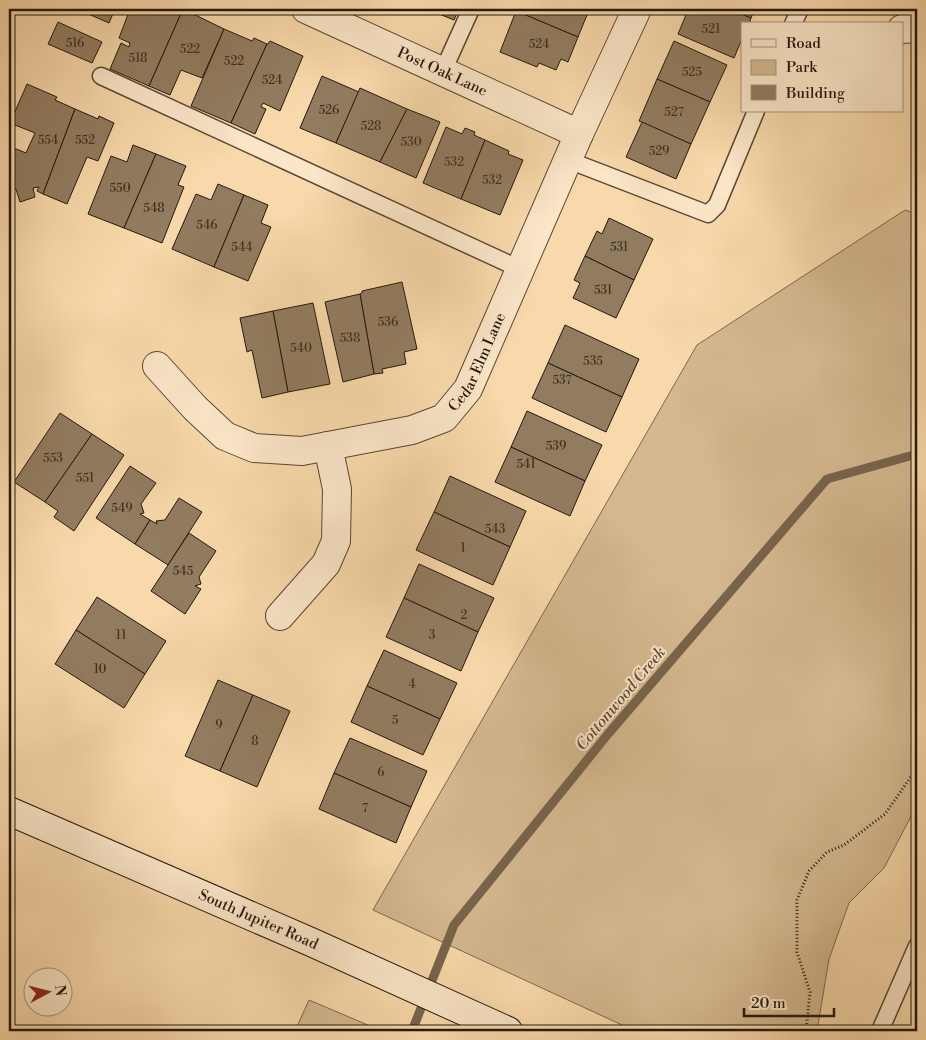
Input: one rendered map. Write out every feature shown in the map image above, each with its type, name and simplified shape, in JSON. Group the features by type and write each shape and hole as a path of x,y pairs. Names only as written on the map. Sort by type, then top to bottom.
{"street":[{"name":"Post Oak Lane","path":"306,9 579,134"},
{"name":"Cedar Elm Lane","path":"157,366 195,408 224,436 254,448 302,451 412,430 444,418 468,389 579,134 637,9"},
{"path":"904,29 917,28"},
{"path":"280,616 326,564 336,541 337,489 328,446"},
{"name":"South Jupiter Road","path":"9,812 311,942 508,1031"}],"lane":[{"path":"443,71 472,9"},
{"path":"794,22 800,9"},
{"path":"102,76 520,269"},
{"path":"568,160 708,214 717,205 756,112"},
{"path":"880,1031 917,946"}],"path":[{"path":"806,1031 810,992 797,952 797,900 809,871 827,852 844,845 886,814 917,768"}],"green space":[{"path":"905,210 917,214 917,805 884,868 849,903 829,959 817,1031 635,1031 373,910 697,345"},
{"path":"309,1000 382,1031 295,1031"}],"building":[{"path":"77,9 115,9 109,23"},
{"path":"130,9 183,9 149,86 110,69 121,43 129,47 130,43 119,38"},
{"path":"183,9 224,29 202,78 181,70 170,95 149,86"},
{"path":"427,9 459,9 454,20"},
{"path":"517,9 584,9 582,14 587,15 578,37 516,11"},
{"path":"684,9 730,9 751,18 750,22 741,22 741,41 734,58 678,34 686,15 682,14"},
{"path":"730,9 755,9 751,18"},
{"path":"516,11 578,37 568,62 561,59 556,70 539,63 537,67 500,52"},
{"path":"58,22 102,42 92,63 48,44"},
{"path":"224,29 252,41 254,38 267,44 231,123 191,106"},
{"path":"270,41 303,56 280,111 263,103 261,107 266,109 255,134 231,123"},
{"path":"674,41 727,65 710,102 657,79"},
{"path":"322,76 359,92 336,143 300,128"},
{"path":"657,79 710,102 691,144 639,121"},
{"path":"27,84 57,97 55,100 75,109 43,194 37,191 39,187 33,188 35,197 20,202 16,189 12,190 9,180 9,146 26,153 35,133 10,123"},
{"path":"360,88 407,109 380,162 336,143"},
{"path":"75,109 98,119 99,116 114,123 98,161 87,157 67,204 43,194"},
{"path":"407,109 440,122 416,178 380,162"},
{"path":"642,122 691,144 676,179 626,157"},
{"path":"446,127 462,134 465,128 475,132 474,135 485,140 461,199 423,183"},
{"path":"485,140 509,151 508,154 523,160 500,215 461,199"},
{"path":"133,145 156,154 124,228 88,214 111,156 127,162"},
{"path":"156,154 186,166 178,185 184,187 162,243 124,228"},
{"path":"218,184 244,195 214,267 172,249 196,194 211,200"},
{"path":"244,195 268,205 261,223 271,227 248,281 214,267"},
{"path":"609,218 653,239 634,280 585,256 597,231 602,234"},
{"path":"585,256 634,280 616,318 573,298 580,283 574,280"},
{"path":"402,282 417,349 404,352 406,364 382,369 383,373 374,374 360,294 362,291"},
{"path":"360,294 374,374 343,382 325,302"},
{"path":"313,303 330,384 288,392 273,311"},
{"path":"273,311 288,392 262,398 252,350 247,352 240,318"},
{"path":"565,325 639,359 622,397 548,363"},
{"path":"548,363 622,397 606,432 532,398"},
{"path":"527,411 602,445 585,481 511,447"},
{"path":"60,413 92,434 45,502 14,482"},
{"path":"92,434 124,455 74,531 54,517 58,511 45,502"},
{"path":"511,447 585,481 570,516 495,482"},
{"path":"130,466 156,483 141,504 144,513 140,514 150,520 135,544 96,518"},
{"path":"450,476 526,511 510,547 434,512"},
{"path":"179,498 202,512 168,565 135,544 150,520 157,524 156,521 165,520"},
{"path":"434,512 510,547 493,585 416,550"},
{"path":"189,533 216,551 199,577 201,584 195,586 201,589 185,614 151,591"},
{"path":"419,564 494,598 478,632 404,598"},
{"path":"97,597 166,641 145,674 76,630"},
{"path":"404,598 478,632 461,671 386,637"},
{"path":"76,630 145,674 124,708 55,664"},
{"path":"384,650 457,683 440,719 367,686"},
{"path":"218,680 253,695 220,771 185,756"},
{"path":"367,686 440,719 423,755 351,722"},
{"path":"253,695 290,711 257,787 220,771"},
{"path":"350,738 427,771 411,807 334,773"},
{"path":"334,773 411,807 396,843 319,809"}],"waterway":[{"name":"Cottonwood Creek","path":"412,1031 454,925 608,734 827,479 917,454"}]}
